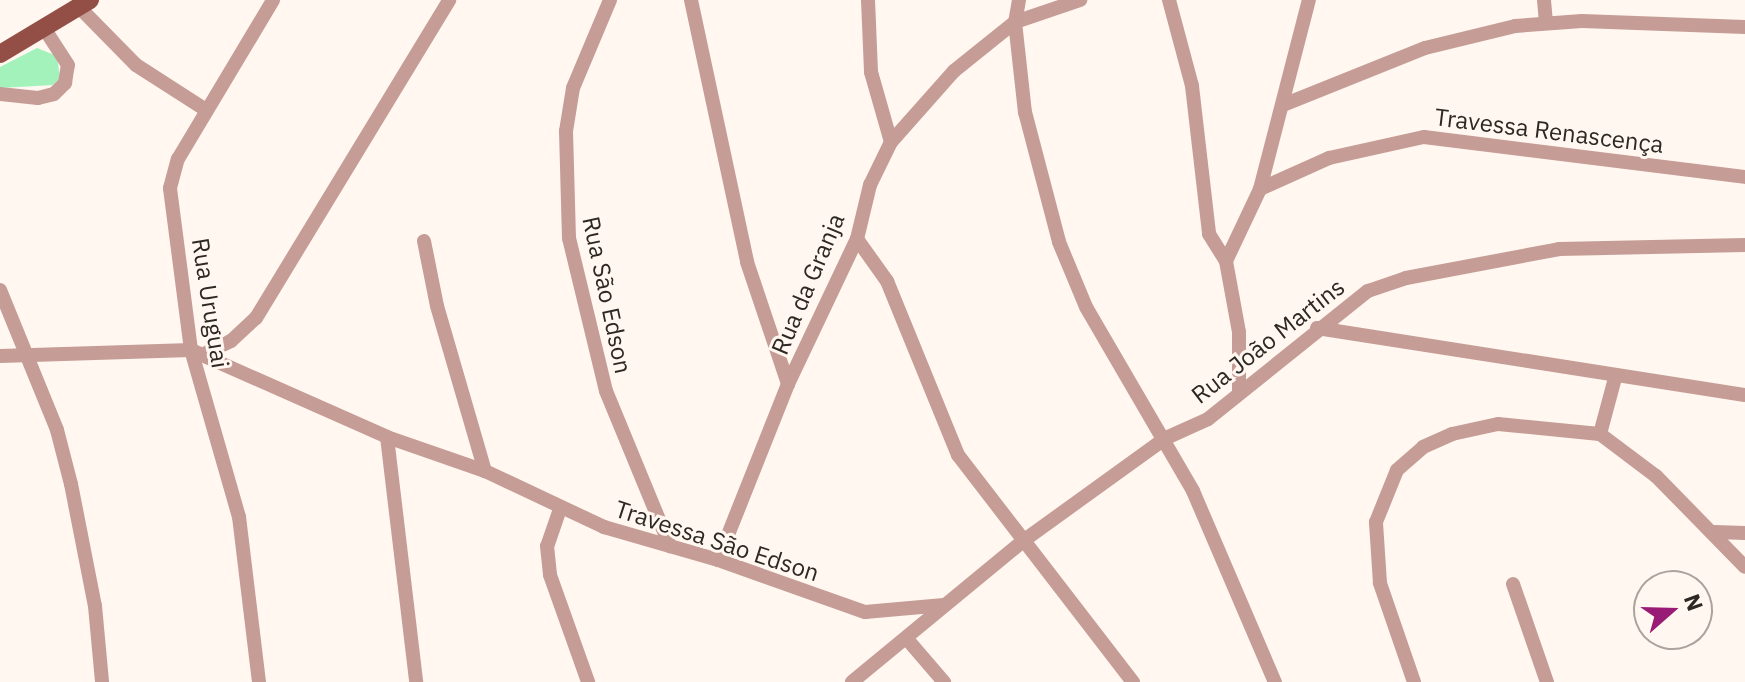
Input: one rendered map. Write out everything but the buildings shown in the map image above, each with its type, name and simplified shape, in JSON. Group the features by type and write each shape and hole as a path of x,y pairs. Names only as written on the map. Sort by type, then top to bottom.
{"main road":[{"path":"0,54 84,4"}],"street":[{"name":"Rua Uruguai","path":"259,682 239,517 198,352 170,188 178,159 273,0"},
{"path":"0,356 198,352 231,341 256,318 449,0"},
{"name":"Rua São Edson","path":"610,0 573,88 566,146 569,238 606,391 670,546"},
{"path":"691,0 747,262 788,384"},
{"path":"868,0 871,72 891,142"},
{"path":"1019,0 1015,22 1033,156 1054,229 1086,307 1166,438 1275,682"},
{"path":"1015,22 1080,0"},
{"path":"1169,0 1192,86 1209,234 1216,252 1226,261"},
{"path":"1239,390 1241,356 1226,261 1260,189 1309,0"},
{"path":"1544,0 1546,22"},
{"path":"84,4 136,65 206,110"},
{"name":"Rua da Granja","path":"718,560 788,384 857,239 870,185 891,142 954,71 1015,22"},
{"path":"1283,105 1425,48 1546,22 1745,27"},
{"path":"0,94 38,98 54,94 65,83 68,65 44,28"},
{"name":"Travessa Renascença","path":"1260,189 1329,158 1424,137 1745,177"},
{"path":"857,239 887,281 958,455 1133,682"},
{"path":"424,241 437,306 485,471"},
{"name":"Rua João Martins","path":"852,682 1023,541 1166,438 1208,419 1239,390 1368,291 1443,270 1559,249 1745,245"},
{"path":"0,290 27,356 71,484 95,606 102,682"},
{"path":"1317,328 1615,378 1745,395"},
{"name":"Travessa São Edson","path":"198,352 387,437 485,471 560,509 865,612 944,605"},
{"path":"1600,434 1615,378"},
{"path":"1414,682 1374,553 1376,522 1397,470 1423,447 1472,429 1542,425 1600,434 1656,476 1715,532 1745,567"},
{"path":"387,437 416,682"},
{"path":"560,509 547,546 550,575 588,682"},
{"path":"1715,532 1745,533"},
{"path":"1513,584 1547,682"},
{"path":"907,639 944,682"}],"green space":[{"path":"37,48 57,56 60,78 53,85 0,88 0,67"}]}
